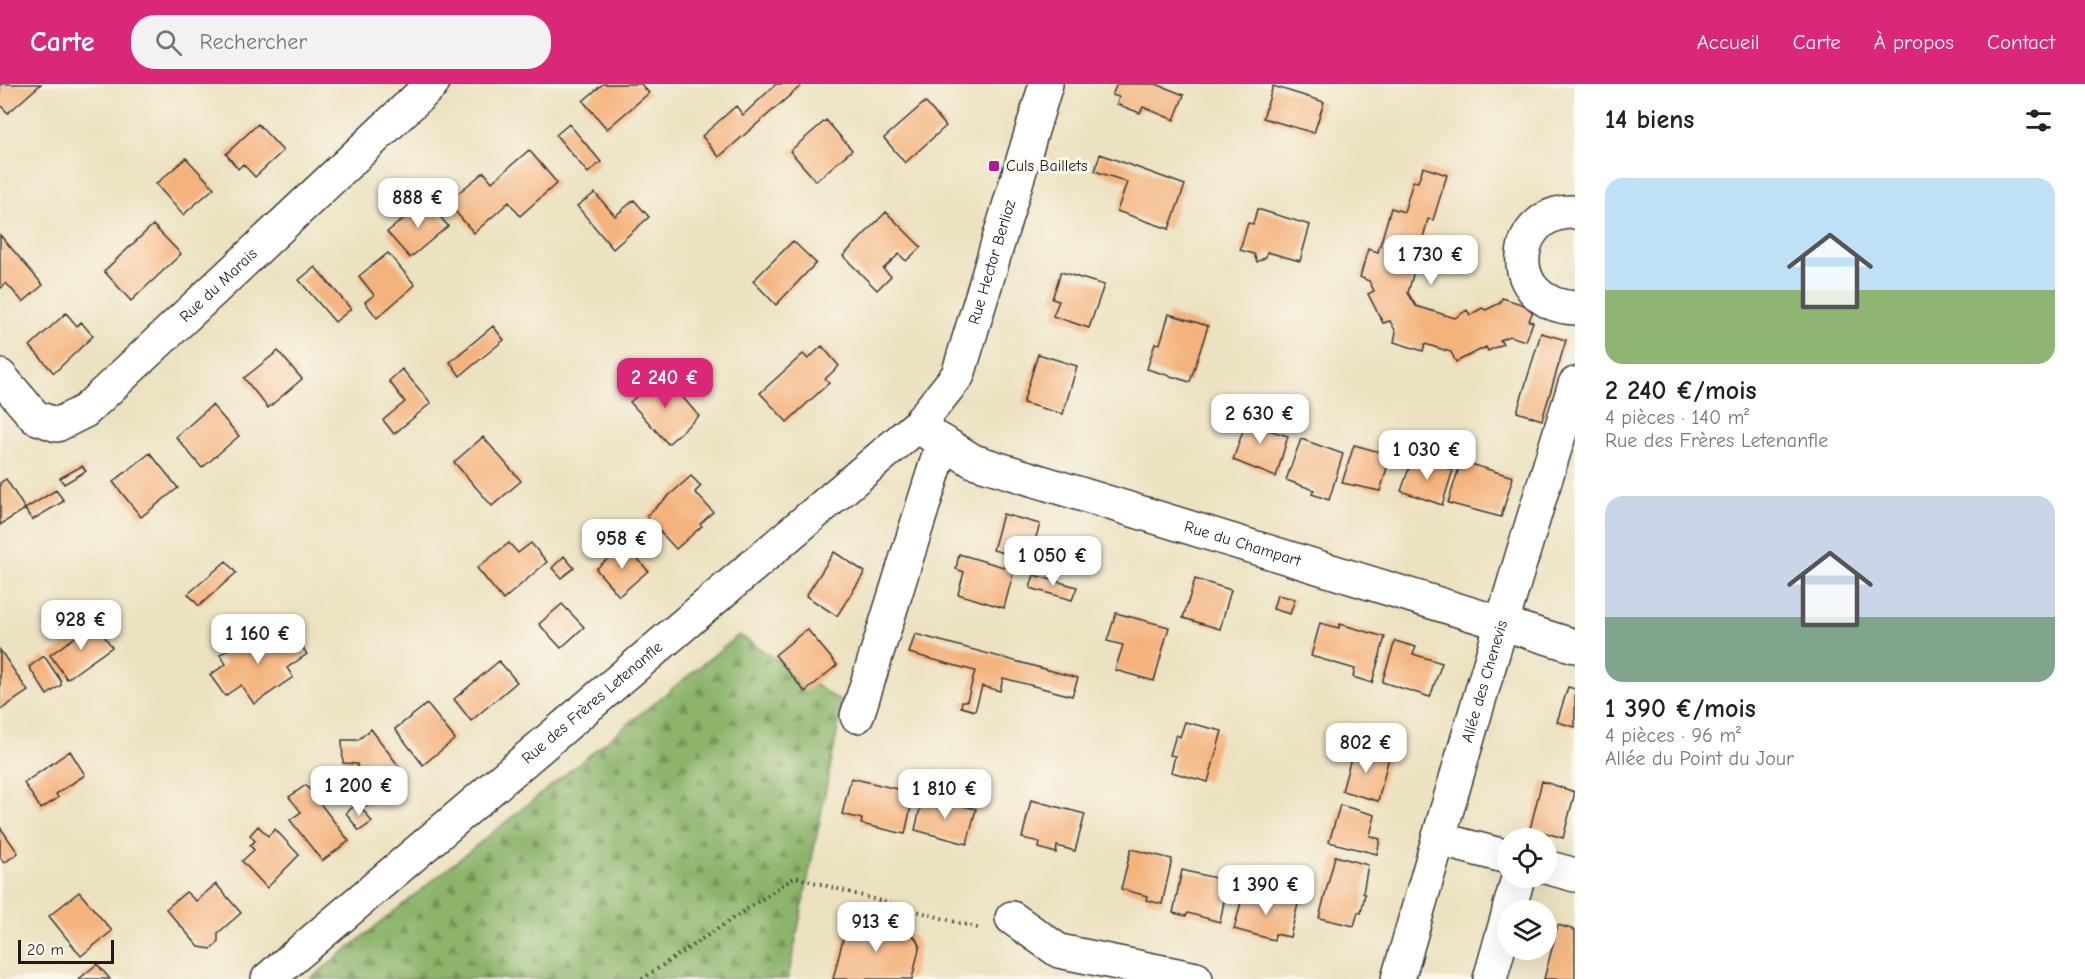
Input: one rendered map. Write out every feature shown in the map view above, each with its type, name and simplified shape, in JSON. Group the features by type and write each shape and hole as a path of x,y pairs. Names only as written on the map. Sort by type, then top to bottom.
{"street":[{"name":"Rue du Marais","path":"0,376 35,417 57,425 85,411 432,84"},
{"name":"Rue Hector Berlioz","path":"857,716 930,434 958,375 1046,84"},
{"path":"1575,212 1565,212 1549,217 1535,227 1526,240 1522,257 1524,274 1538,294 1559,307 1575,308"},
{"name":"Allée des Chenevis","path":"1398,979 1487,680 1501,622 1575,384"},
{"name":"Rue du Champart","path":"930,434 973,461 1575,646"},
{"name":"Rue des Frères Letenanfle","path":"268,979 930,434"},
{"path":"1438,839 1497,854"},
{"path":"1557,870 1575,875"},
{"path":"1001,925 1059,951 1196,979"},
{"path":"1490,979 1497,954"}],"path":[{"path":"642,979 795,877 1001,925"}],"green space":[{"path":"739,635 843,703 788,979 310,979"}],"building":[{"path":"0,84 41,84 8,113 0,105"},
{"path":"603,84 641,84 649,93 607,129 583,101"},
{"path":"776,84 803,84 719,157 702,136 736,106 743,115"},
{"path":"1117,84 1156,84 1184,95 1174,120 1143,107 1140,113 1117,104 1119,97 1112,95"},
{"path":"1273,86 1324,102 1314,133 1263,118"},
{"path":"925,102 946,126 905,163 884,138"},
{"path":"826,120 852,150 816,181 790,151"},
{"path":"258,124 283,151 255,177 243,164 238,169 226,154"},
{"path":"569,124 601,162 588,173 556,135"},
{"path":"529,150 557,183 520,216 509,202 474,233 447,202 484,172 492,182"},
{"path":"1100,154 1185,185 1169,229 1117,211 1127,182 1095,171"},
{"path":"186,158 214,188 183,215 156,184"},
{"path":"1423,167 1447,175 1433,220 1428,219 1408,293 1416,306 1455,318 1467,310 1470,315 1482,308 1486,310 1500,303 1502,298 1534,308 1529,321 1533,322 1526,341 1509,336 1500,340 1503,344 1488,351 1486,347 1456,362 1451,352 1425,344 1423,351 1394,342 1396,332 1390,321 1383,323 1368,294 1374,291 1369,281 1360,277 1368,249 1378,252 1391,208 1404,212 1413,181 1418,182"},
{"path":"595,193 615,216 634,200 649,217 613,249 577,206"},
{"path":"426,201 448,226 410,258 387,232"},
{"path":"1257,209 1310,225 1300,261 1267,252 1266,257 1257,262 1254,254 1240,250 1248,223 1253,224"},
{"path":"886,212 921,247 906,261 899,254 883,269 891,276 877,290 843,256"},
{"path":"153,225 181,254 131,301 104,271"},
{"path":"0,235 43,285 23,302 6,283 0,289"},
{"path":"793,241 816,263 776,305 753,281"},
{"path":"388,253 415,285 377,318 365,302 374,295 359,276"},
{"path":"315,267 351,309 335,322 299,280"},
{"path":"1061,272 1104,285 1089,328 1053,316 1059,301 1052,299"},
{"path":"66,313 77,326 81,322 93,336 54,373 30,346"},
{"path":"1169,314 1208,326 1190,382 1147,369 1155,343 1160,344"},
{"path":"493,326 504,340 460,376 450,362"},
{"path":"1541,333 1566,340 1542,420 1517,412"},
{"path":"822,346 839,366 825,379 829,383 787,422 760,393 803,354 808,359"},
{"path":"278,351 302,379 268,408 244,378"},
{"path":"1038,354 1077,366 1063,414 1023,403"},
{"path":"402,369 431,403 394,434 383,420 405,402 389,381"},
{"path":"662,374 699,416 668,444 630,402"},
{"path":"212,405 239,436 202,468 176,437"},
{"path":"1250,410 1265,414 1268,420 1265,429 1288,436 1276,477 1233,460"},
{"path":"483,437 521,481 492,506 454,462"},
{"path":"1301,439 1343,454 1329,500 1312,494 1314,490 1286,480"},
{"path":"1354,445 1391,455 1380,491 1342,483"},
{"path":"150,453 178,488 141,517 113,482"},
{"path":"1413,457 1453,470 1442,505 1401,491"},
{"path":"1461,461 1513,477 1501,517 1448,503"},
{"path":"82,466 86,471 64,484 60,478"},
{"path":"691,476 701,486 695,492 713,512 700,524 702,526 676,549 646,516"},
{"path":"6,479 25,509 0,525 0,483"},
{"path":"56,490 64,501 32,520 25,509"},
{"path":"1003,514 1040,524 1029,560 993,550"},
{"path":"509,543 518,553 531,543 547,562 503,600 477,568"},
{"path":"625,544 648,571 619,596 596,569"},
{"path":"834,552 865,572 837,616 806,596"},
{"path":"959,554 1014,570 1004,608 958,594 964,572 956,569"},
{"path":"564,556 574,568 561,578 552,568"},
{"path":"226,561 236,573 199,606 188,594"},
{"path":"1034,575 1077,587 1072,600 1030,588"},
{"path":"1195,579 1231,590 1220,629 1183,618"},
{"path":"1277,595 1295,599 1290,614 1273,609"},
{"path":"562,604 584,627 561,648 539,624"},
{"path":"1116,613 1169,627 1154,681 1115,670 1123,645 1107,641"},
{"path":"95,623 112,647 67,679 50,655"},
{"path":"1320,623 1339,628 1340,624 1385,637 1372,683 1353,677 1355,669 1311,656"},
{"path":"259,628 271,645 291,631 307,654 287,668 293,677 254,704 241,685 225,696 210,675 226,664 220,655"},
{"path":"807,629 837,665 805,692 775,655"},
{"path":"915,634 1078,678 1072,696 1003,678 1000,691 982,686 975,711 961,707 962,701 967,701 975,671 909,653"},
{"path":"1395,641 1416,647 1413,654 1442,663 1430,697 1382,682"},
{"path":"0,650 28,691 0,710"},
{"path":"44,656 61,681 61,685 47,695 29,667"},
{"path":"499,661 517,682 471,721 454,699"},
{"path":"1568,687 1575,689 1575,727 1557,722"},
{"path":"427,704 455,739 423,765 395,729"},
{"path":"1185,722 1222,731 1208,782 1171,772 1175,756 1170,755 1176,735 1180,737"},
{"path":"371,729 406,776 394,786 389,781 376,783 379,803 365,806 357,764 343,763 342,740 358,740"},
{"path":"1354,747 1389,757 1378,801 1342,791"},
{"path":"70,751 85,775 56,794 58,798 41,809 24,783"},
{"path":"851,778 914,793 905,834 861,824 862,819 842,814"},
{"path":"1542,781 1575,792 1563,838 1557,836 1557,828 1530,828"},
{"path":"306,785 349,841 322,861 290,820 301,812 289,797"},
{"path":"923,796 976,809 967,844 915,830"},
{"path":"1031,800 1085,814 1075,851 1057,846 1056,853 1039,848 1040,842 1022,838"},
{"path":"358,803 372,822 359,831 346,813"},
{"path":"1340,805 1375,815 1370,836 1380,839 1377,854 1329,842"},
{"path":"258,826 268,836 275,829 299,855 267,888 242,861 254,850 250,845 255,841 250,835"},
{"path":"0,827 18,853 4,863 0,857"},
{"path":"1131,849 1172,859 1162,904 1146,900 1147,896 1121,889"},
{"path":"1335,856 1368,865 1361,913 1358,912 1354,926 1319,918"},
{"path":"1182,870 1228,881 1220,922 1188,913 1186,916 1173,913"},
{"path":"216,884 241,913 218,933 218,943 211,949 199,947 166,909 186,892 196,901"},
{"path":"1244,891 1298,904 1290,937 1275,934 1274,940 1234,929"},
{"path":"79,892 112,931 81,956 49,916"},
{"path":"848,919 913,935 920,945 912,979 833,979"},
{"path":"1558,925 1575,930 1575,979 1544,979 1549,960 1557,960"},
{"path":"97,964 110,979 79,979"}],"place":[{"name":"Culs Baillets","path":"994,166"}]}
